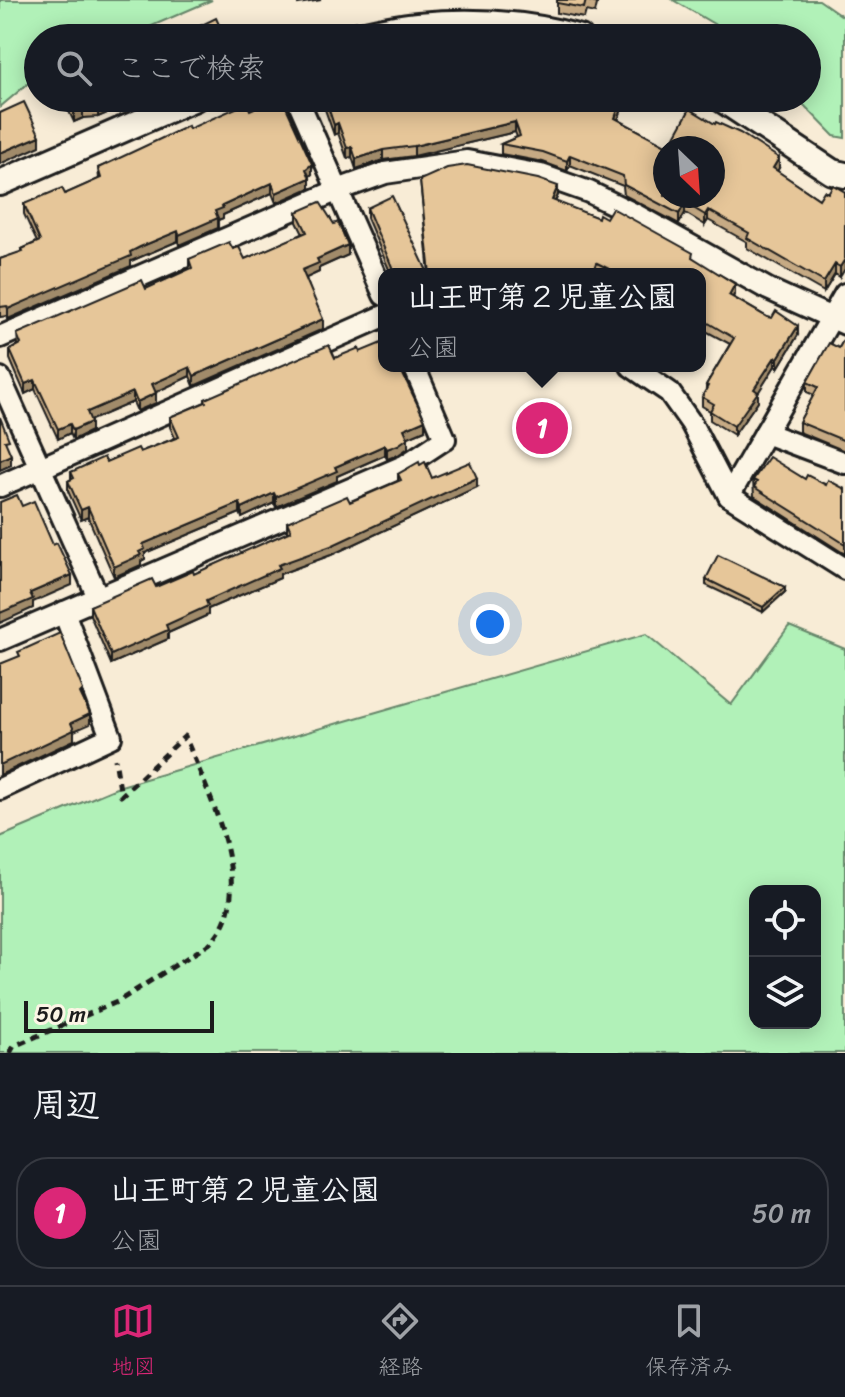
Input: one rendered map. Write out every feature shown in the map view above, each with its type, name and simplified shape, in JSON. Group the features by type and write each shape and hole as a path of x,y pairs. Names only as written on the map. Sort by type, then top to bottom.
{"street":[{"path":"452,24 499,24"},
{"path":"0,183 163,112"},
{"path":"303,112 378,281"},
{"path":"741,112 832,172 845,175"},
{"path":"0,337 338,190 385,173 467,161 541,175 589,192 768,289 838,320"},
{"path":"729,496 765,433 838,320 845,294"},
{"path":"0,486 378,319"},
{"path":"0,640 404,466 445,439 417,372"},
{"path":"640,372 669,392 691,423 729,496 845,569"},
{"path":"0,378 98,597"},
{"path":"765,433 845,463"},
{"path":"0,789 111,737 64,612"}],"path":[{"path":"10,1053 14,1046 117,1002 209,944 218,935 232,904 228,851 185,736 121,796 111,737"}],"green space":[{"path":"0,0 212,0 156,24 24,24 24,87 0,107"},
{"path":"673,0 819,0 845,18 845,138 834,136 811,112 821,112 821,24 714,24"},
{"path":"789,626 845,649 845,1053 0,1053 0,837 121,786 646,634 731,705"}],"building":[{"path":"557,0 586,0 584,8 557,3"},
{"path":"216,18 219,24 204,24"},
{"path":"24,102 24,112 29,112 40,136 0,153 0,113"},
{"path":"227,112 288,112 312,164 306,169 310,178 276,193 272,183 222,206 215,211 218,218 140,247 130,252 131,256 8,309 7,306 0,307 0,259 40,241 24,204 62,188 65,194 101,178 98,168 188,126 189,129"},
{"path":"330,112 617,112 615,118 653,138 653,200 624,185 623,176 570,155 567,161 543,152 501,144 520,136 515,122 414,146 383,150 356,159 352,147 347,148 338,123 334,125"},
{"path":"688,112 695,112 715,124 740,133 779,158 773,168 819,199 833,185 845,192 845,259 840,267 835,264 824,282 747,238 749,233 708,210 705,215 693,208 725,208 725,136 675,136"},
{"path":"467,165 538,179 558,186 552,200 598,218 599,214 606,218 612,208 693,253 692,257 735,284 729,295 767,317 772,318 776,311 798,326 754,389 758,392 734,426 710,411 714,404 702,397 734,338 706,322 706,268 607,268 597,263 595,268 429,268 420,180 447,168"},
{"path":"392,196 426,268 392,268 367,208"},
{"path":"320,202 334,224 338,222 348,245 317,259 319,263 302,270 323,319 194,376 190,367 152,384 156,393 137,402 133,392 87,412 91,422 73,430 70,424 58,429 35,380 25,384 10,350 21,344 17,334 142,280 146,289 192,268 189,259 229,242 233,249 239,247 245,259 307,232 297,212"},
{"path":"668,208 682,208 679,214"},
{"path":"845,337 845,441 799,422 818,387 807,382 829,343 839,348"},
{"path":"378,344 378,372 402,372 425,420 404,429 408,438 398,445 387,449 385,445 335,467 337,471 276,497 274,493 242,508 240,503 143,544 145,549 139,552 141,555 114,567 88,507 81,510 68,481 74,478 71,472 104,457 106,462 138,448 140,452 179,437 170,417 329,345 335,358 359,348 360,352"},
{"path":"0,417 11,455 0,460"},
{"path":"769,457 805,479 807,475 826,485 828,480 845,489 845,544 754,487 757,482 753,480"},
{"path":"419,462 420,465 425,462 432,478 470,462 477,478 331,546 278,565 280,568 206,601 208,606 166,625 168,630 111,655 90,606 152,579 156,587 193,571 194,574 291,531 287,522 347,496 350,502 401,480 398,474"},
{"path":"17,495 22,506 34,501 53,545 57,543 72,575 30,593 33,599 0,613 0,502"},
{"path":"718,555 785,587 763,607 706,579"},
{"path":"60,633 90,714 71,723 74,730 0,765 0,664"}],"place":[{"name":"山王町第２児童公園","path":"542,428"}]}
